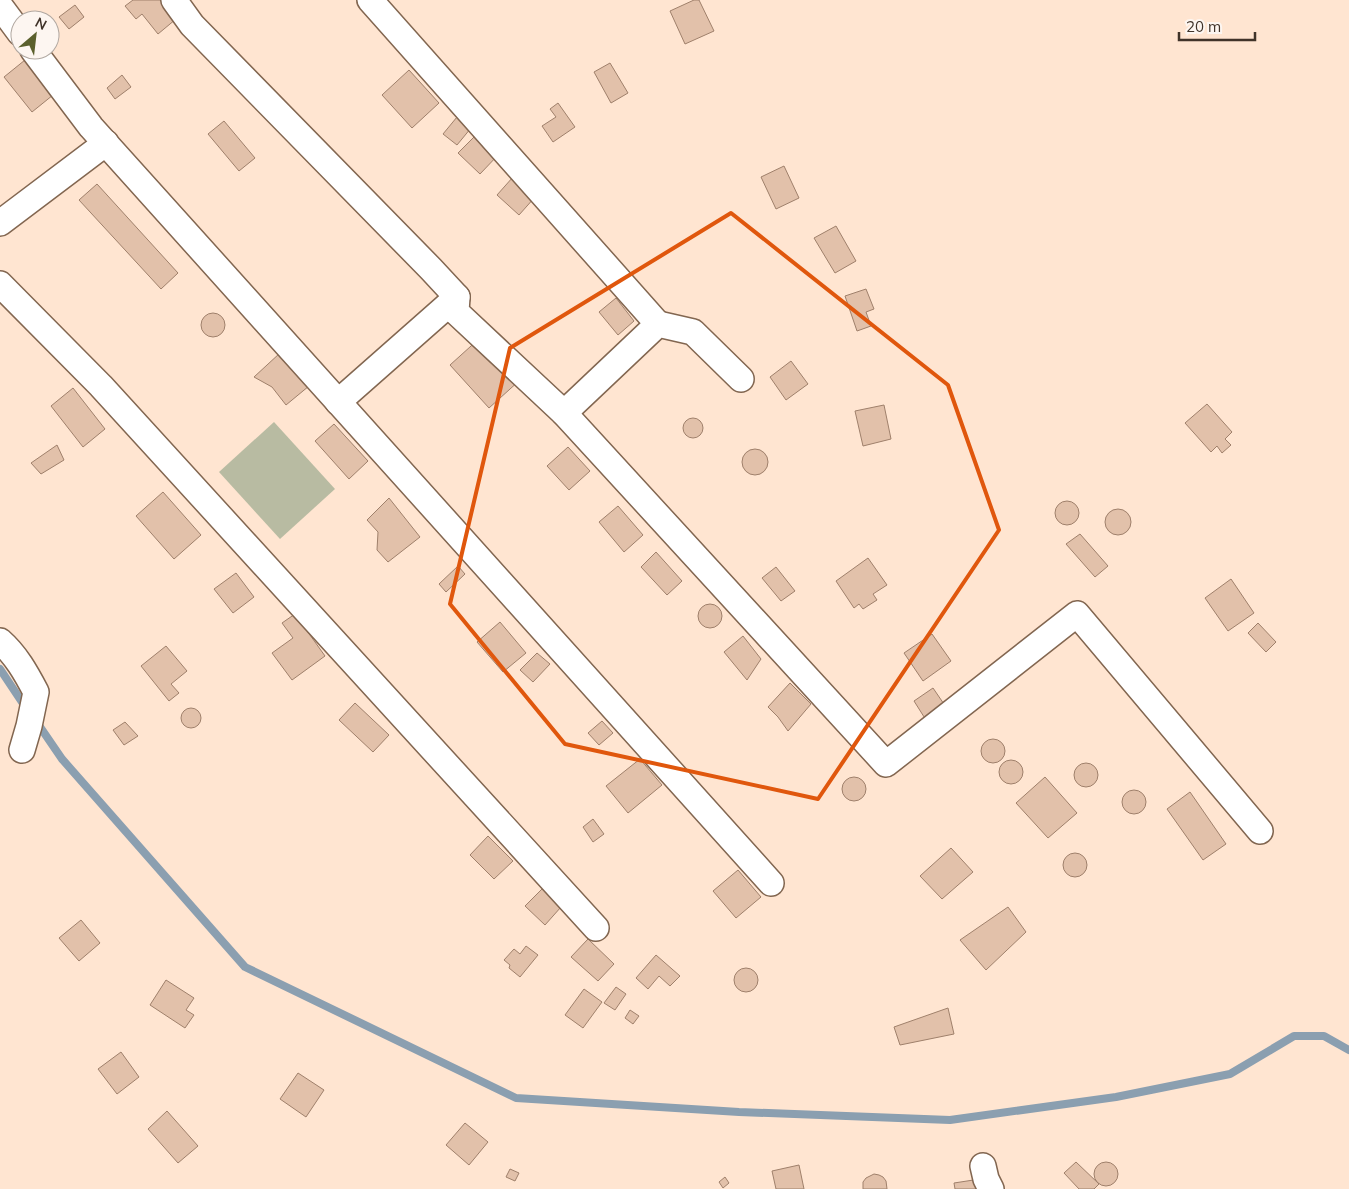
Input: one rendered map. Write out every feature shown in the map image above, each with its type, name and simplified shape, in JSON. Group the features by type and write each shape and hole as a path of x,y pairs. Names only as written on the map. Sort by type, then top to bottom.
{"street":[{"path":"174,0 192,25 457,296 456,312 564,413 886,764 1077,614 1260,831"},
{"path":"370,0 658,324 694,332 741,379"},
{"path":"0,6 10,20"},
{"path":"41,60 106,144 771,883"},
{"path":"0,223 106,144"},
{"path":"0,284 101,386 596,928"},
{"path":"338,402 457,296"},
{"path":"564,413 658,324"},
{"path":"0,641 23,666 36,692 22,750"}],"highlighted area":[{"path":"731,213 948,385 999,530 818,799 565,744 450,604 510,348"}],"green space":[{"path":"274,422 335,489 280,539 219,472"}],"building":[{"path":"133,0 160,0 176,19 158,34 142,14 136,19 125,6"},
{"path":"694,0 699,0 714,31 685,44 670,11"},
{"path":"75,5 84,17 69,29 60,16"},
{"path":"25,60 53,95 32,112 4,77"},
{"path":"610,63 628,93 611,103 594,72"},
{"path":"409,70 439,103 412,128 382,95"},
{"path":"122,75 131,87 115,99 107,88"},
{"path":"558,103 575,127 553,142 542,126 556,117 550,109"},
{"path":"457,117 471,128 457,145 443,134"},
{"path":"224,121 255,158 239,171 208,134"},
{"path":"478,133 499,154 480,174 458,153"},
{"path":"784,166 799,198 776,209 761,177"},
{"path":"513,177 535,197 519,215 497,195"},
{"path":"97,184 178,273 161,289 79,200"},
{"path":"836,226 856,261 835,273 814,238"},
{"path":"866,289 874,309 866,312 871,326 857,331 845,296"},
{"path":"616,298 634,321 618,335 599,312"},
{"path":"213,313 222,316 225,325 222,334 213,337 204,334 201,325 204,316"},
{"path":"481,337 520,380 489,408 450,365"},
{"path":"280,353 309,386 286,405 272,387 254,377"},
{"path":"791,361 808,384 786,400 770,377"},
{"path":"73,388 105,429 83,447 51,406"},
{"path":"1207,404 1232,432 1225,439 1231,445 1222,453 1217,446 1211,452 1185,423"},
{"path":"884,405 891,439 863,446 855,411"},
{"path":"693,418 700,421 703,428 700,435 693,438 686,435 683,428 686,421"},
{"path":"334,424 368,461 349,479 315,441"},
{"path":"57,445 64,460 41,474 31,463"},
{"path":"568,447 590,471 569,490 547,466"},
{"path":"755,449 764,453 768,462 764,471 755,475 746,471 742,462 746,453"},
{"path":"163,492 201,535 174,559 136,516"},
{"path":"389,498 420,537 388,562 377,550 378,532 367,520"},
{"path":"1067,501 1076,504 1079,513 1076,522 1067,525 1058,522 1055,513 1058,504"},
{"path":"618,506 643,535 624,552 599,522"},
{"path":"1118,509 1127,513 1131,522 1127,531 1118,535 1109,531 1105,522 1109,513"},
{"path":"1080,534 1108,566 1095,577 1066,544"},
{"path":"656,552 682,581 667,595 641,567"},
{"path":"868,558 887,585 873,594 877,600 863,609 859,604 854,608 836,581"},
{"path":"458,566 465,574 446,592 439,584"},
{"path":"776,567 795,591 781,601 762,578"},
{"path":"236,573 254,597 233,613 214,589"},
{"path":"1231,579 1254,613 1228,631 1205,598"},
{"path":"710,604 719,607 722,616 719,625 710,628 701,625 698,616 701,607"},
{"path":"295,614 325,656 292,680 272,653 293,638 282,623"},
{"path":"500,622 526,653 503,672 477,642"},
{"path":"1258,623 1276,642 1266,652 1248,633"},
{"path":"932,634 951,661 923,681 904,653"},
{"path":"743,636 761,659 747,680 724,652"},
{"path":"166,646 187,671 171,684 179,693 169,701 141,666"},
{"path":"537,653 550,664 533,682 520,670"},
{"path":"790,683 811,704 788,731 768,707"},
{"path":"933,688 946,707 926,720 914,701"},
{"path":"355,703 389,735 373,752 339,720"},
{"path":"191,708 198,711 201,718 198,725 191,728 184,725 181,718 184,711"},
{"path":"602,721 613,733 599,745 588,733"},
{"path":"125,722 138,736 124,745 113,730"},
{"path":"993,739 1002,742 1005,751 1002,760 993,763 984,760 981,751 984,742"},
{"path":"640,759 662,785 628,813 606,786"},
{"path":"1011,760 1020,763 1023,772 1020,781 1011,784 1002,781 999,772 1002,763"},
{"path":"1086,763 1095,766 1098,775 1095,784 1086,787 1077,784 1074,775 1077,766"},
{"path":"854,777 863,780 866,789 863,798 854,801 845,798 842,789 845,780"},
{"path":"1045,777 1077,813 1048,838 1016,803"},
{"path":"1134,790 1143,793 1146,802 1143,811 1134,814 1125,811 1122,802 1125,793"},
{"path":"1190,792 1226,844 1203,860 1167,809"},
{"path":"593,819 604,834 593,842 583,827"},
{"path":"488,836 513,861 494,879 470,855"},
{"path":"951,848 973,872 942,899 920,876"},
{"path":"1075,853 1084,856 1087,865 1084,874 1075,877 1066,874 1063,865 1066,856"},
{"path":"738,870 761,897 736,918 713,891"},
{"path":"542,889 561,907 545,925 525,906"},
{"path":"1008,907 1026,932 986,970 960,940"},
{"path":"81,920 100,943 79,961 59,938"},
{"path":"588,939 614,964 598,981 571,957"},
{"path":"526,946 538,955 520,977 509,968 510,965 504,960 514,949 520,954"},
{"path":"656,955 680,976 670,986 659,976 648,989 636,978"},
{"path":"746,968 755,971 758,980 755,989 746,992 737,989 734,980 737,971"},
{"path":"166,980 194,998 186,1010 194,1015 185,1028 150,1005"},
{"path":"616,987 626,994 615,1010 604,1003"},
{"path":"584,989 602,1002 583,1028 565,1015"},
{"path":"948,1008 954,1034 900,1045 894,1027"},
{"path":"630,1010 639,1016 633,1024 625,1018"},
{"path":"121,1052 139,1077 117,1094 98,1069"},
{"path":"298,1073 324,1090 306,1117 280,1099"},
{"path":"167,1111 198,1146 178,1163 148,1129"},
{"path":"465,1123 488,1142 469,1165 446,1145"},
{"path":"1076,1162 1099,1184 1094,1189 1079,1189 1064,1173"},
{"path":"1106,1162 1115,1165 1118,1174 1115,1183 1106,1186 1097,1183 1094,1174 1097,1165"},
{"path":"799,1165 804,1189 776,1189 772,1171"},
{"path":"510,1169 519,1173 515,1181 506,1177"},
{"path":"874,1174 883,1177 886,1181 887,1189 863,1189 863,1182"},
{"path":"725,1177 729,1183 723,1188 719,1182"},
{"path":"980,1179 982,1189 955,1189 954,1183"}],"waterway":[{"path":"0,669 26,708"},
{"path":"36,721 62,759 245,967 516,1098 739,1112 950,1120 1116,1097 1230,1074 1294,1036 1324,1036 1349,1050"}]}
